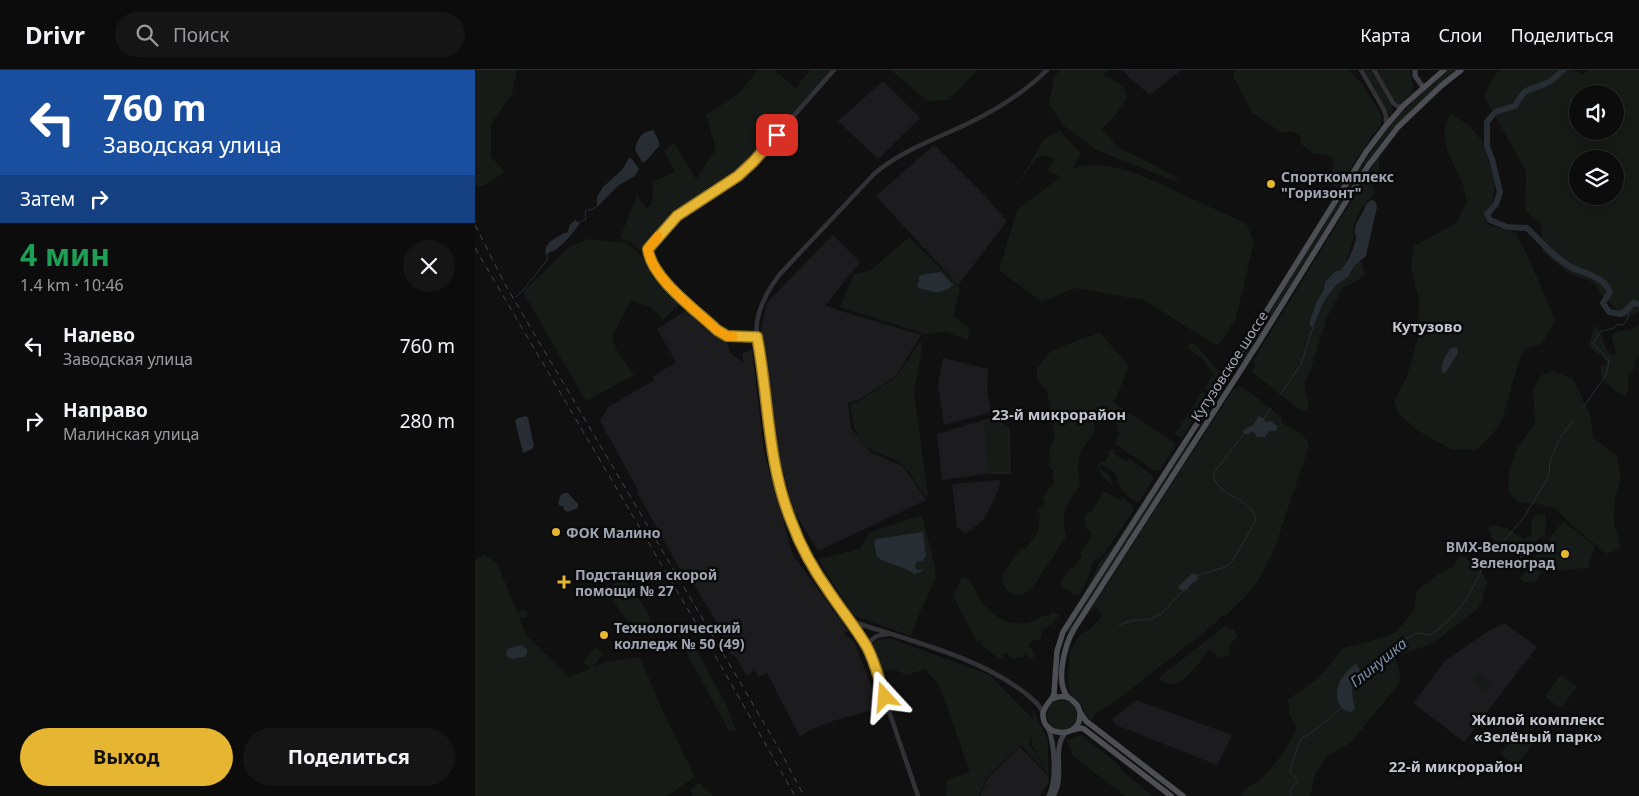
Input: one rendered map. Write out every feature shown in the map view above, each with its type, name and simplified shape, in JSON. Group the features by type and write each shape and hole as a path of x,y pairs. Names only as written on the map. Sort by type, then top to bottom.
{"main road":[{"path":"1415,70 1415,76 1423,88"},
{"name":"Кутузовское шоссе","path":"1051,699 1057,651 1063,632 1229,374 1360,161 1385,126 1404,105 1444,70"},
{"name":"Кутузовское шоссе","path":"1069,698 1064,692 1063,682 1064,652 1069,637 1261,339 1368,166 1398,127 1459,71"},
{"path":"1360,161 1364,167 1368,166"},
{"path":"1049,796 1053,783 1053,743 1043,714 1051,699 1058,697 1069,698 1075,702 1086,721 1183,796"},
{"path":"1053,796 1058,786 1059,743 1068,731 1079,722 1079,708"},
{"path":"1049,728 1058,733 1079,728 1084,730 1171,796"}],"street":[{"path":"757,337 727,336 717,330 657,273 649,258 648,249 677,216 738,176 748,167 834,70"},
{"path":"918,796 867,648 809,560 791,523 779,485 771,449 762,364 756,331 761,308 779,274 875,173 890,161 910,150 968,124 1013,99 1047,70"},
{"path":"1361,70 1385,110 1385,126"},
{"path":"1374,70 1393,103 1397,106 1404,105"},
{"path":"849,620 984,667 1002,677 1037,703 1043,714"},
{"path":"867,648 872,638 889,634"},
{"path":"1037,703 1041,705 1051,699"}],"shaded area":[{"path":"475,70 517,70 512,94 491,124 491,157 505,172 483,186 475,187"},
{"path":"758,70 774,70 796,88 810,70 832,70 738,172 674,214 642,252 630,242 620,238 637,195 647,209 652,203 653,182 675,172 664,150 674,143 696,179 716,149 706,115 737,95"},
{"path":"891,70 977,70 949,100 927,101"},
{"path":"1060,70 1107,70 1104,75 1123,86 1127,97 1116,114 1102,129 1118,147 1173,175 1180,183 1096,150 1063,125 1049,104 1054,78"},
{"path":"1121,70 1181,70 1150,95"},
{"path":"1234,70 1349,70 1361,83 1379,110 1381,125 1337,188 1328,182 1334,166 1332,157 1314,154 1300,143 1301,138 1294,132 1282,133 1252,113 1234,78"},
{"path":"1364,70 1371,70 1393,108 1392,114 1388,113"},
{"path":"1377,70 1410,70 1413,89 1409,96 1401,103 1394,102"},
{"path":"1448,70 1456,70 1390,131 1365,165 1364,162 1387,129 1408,106"},
{"path":"1501,70 1572,70 1582,74 1589,70 1639,70 1639,312 1625,318 1599,292 1595,284 1571,274 1543,252 1541,224 1525,210 1526,171 1484,96 1496,73"},
{"path":"883,81 920,118 878,159 838,121"},
{"path":"1450,114 1469,125 1482,141 1495,181 1493,201 1485,215 1488,225 1516,233 1555,320 1542,344 1524,349 1500,423 1476,450 1451,449 1418,431 1399,414 1394,401 1407,376 1418,337 1419,299 1411,267 1414,246 1456,223 1467,202 1463,185 1448,153 1444,130"},
{"path":"653,130 659,141 659,146 645,162 642,162 635,150 637,143 643,134"},
{"path":"1060,131 1081,154 1072,169 1100,166 1131,172 1146,177 1246,223 1254,242 1236,318 1217,346 1144,300 1074,288 1042,302 999,270 1017,210 1061,177 1048,171 1055,159 1043,155 1036,159 1016,187 1044,139"},
{"path":"934,145 987,198 1007,221 958,285 876,196"},
{"path":"1379,156 1379,175 1374,178 1372,183 1375,190 1356,219 1354,236 1346,261 1355,257 1362,263 1365,274 1343,288 1327,317 1304,385 1309,406 1306,410 1300,410 1252,372 1255,366 1253,361"},
{"path":"629,158 632,159 639,169 635,176 619,185 597,207 597,197 603,187 622,170"},
{"path":"1360,166 1363,168 1245,359 1242,360 1241,357"},
{"path":"1371,200 1375,201 1377,207 1366,256 1354,266 1348,277 1336,285 1324,301 1313,327 1310,326 1310,320 1317,301 1324,290 1325,282 1336,271 1340,271 1347,260 1355,242 1357,223 1366,204"},
{"path":"575,220 580,223 569,238 555,250 545,255 548,244 564,233 567,233 570,225"},
{"path":"833,235 860,262 825,306 921,335 896,376 860,399 848,403 851,428 870,452 904,467 926,500 818,551 793,510 777,449 761,331 767,302"},
{"path":"909,237 960,288 953,316 969,328 968,340 946,332 925,334 840,307 854,274 870,271"},
{"path":"588,239 627,243 642,256 653,274 682,301 663,320 651,307 631,301 612,337 616,349 634,375 586,401 523,292 569,247"},
{"path":"941,272 953,285 944,291 936,292 917,287 920,275"},
{"path":"690,308 727,342 730,353 743,362 743,353 752,350 764,452 793,555 849,632 843,632 855,643 879,708 833,721 808,731 800,737 767,673 758,677 755,670 747,676 736,657 729,653 721,629 687,574 682,573 600,421 608,407 654,380 652,377 676,362 657,329"},
{"path":"1639,325 1639,356 1633,371 1627,376 1629,384 1626,396 1602,379 1600,367 1607,364 1606,361 1589,345 1594,326 1598,328 1605,346 1613,356 1616,353 1611,335"},
{"path":"1100,333 1129,366 1114,403 1175,443 1175,447 1159,471 1155,471 1115,444 1119,435 1115,420 1119,418 1116,411 1111,413 1106,406 1093,413 1095,431 1080,452 1078,470 1080,485 1065,509 1064,528 1066,537 1030,591 1019,595 1010,593 1004,586 1003,574 1021,548 1025,549 1035,536 1039,528 1038,521 1041,513 1036,511 1042,507 1045,502 1042,499 1054,483 1053,469 1050,469 1048,464 1051,462 1049,452 1055,436 1047,391 1037,379 1037,368 1050,352"},
{"path":"1191,342 1196,345 1221,374 1211,392 1204,388 1213,374 1203,359 1187,348"},
{"path":"918,343 923,343 914,393 928,495 925,496 905,467 865,445 857,434 850,404 859,401 895,378"},
{"path":"1454,347 1458,349 1458,353 1445,373 1442,372 1444,360 1450,349"},
{"path":"943,358 988,369 987,391 991,412 944,425 938,384"},
{"path":"1552,371 1573,379 1590,414 1593,438 1617,456 1621,480 1615,497 1614,523 1621,548 1606,554 1555,508 1518,502 1508,492 1509,471 1517,449 1535,423 1533,390 1541,375"},
{"path":"1223,379 1067,622 1099,563 1114,545"},
{"path":"1239,386 1282,418 1282,423 1302,435 1309,446 1273,553 1259,579 1246,596 1225,616 1222,615 1203,633 1113,703 1097,712 1092,720 1089,719 1080,702 1071,694 1069,689 1070,652 1081,633 1088,631 1102,616 1097,607 1091,609 1233,390"},
{"path":"1202,391 1209,395 1196,415 1190,411"},
{"path":"1188,414 1193,420 1183,436 1180,437 1175,434"},
{"path":"526,416 534,446 523,453 515,421"},
{"path":"1259,416 1265,422 1271,421 1277,426 1276,431 1269,431 1265,437 1257,437 1253,431 1244,434 1243,430 1253,425"},
{"path":"994,417 1010,429 1011,474 986,474 942,480 937,434"},
{"path":"996,420 1007,429 1009,471 987,473 985,422"},
{"path":"1190,440 1191,443 1067,634 1066,632"},
{"path":"1113,449 1116,450 1114,454 1127,462 1129,458 1154,477 1139,502 1126,494 1119,484 1116,474 1102,464 1099,468 1110,476 1113,485 1101,475 1098,465 1101,461 1104,462 1110,454 1107,452"},
{"path":"1001,480 997,493 984,519 966,534 957,527 952,484"},
{"path":"1105,492 1120,500 1123,497 1132,505 1134,510 1106,551 1099,559 1096,558 1090,567 1092,569 1080,594 1076,595 1062,587 1061,581 1071,567 1074,568 1082,556 1080,554 1089,540 1091,540 1090,530 1087,530 1084,517 1088,511 1091,512 1102,495 1100,493"},
{"path":"568,493 578,504 578,508 568,512 564,510 563,506 560,506 558,503 561,495"},
{"path":"1545,514 1545,536 1538,539 1535,550 1520,568 1518,565 1520,554 1517,549 1512,544 1494,541 1489,527 1493,525 1507,528 1524,540 1532,533 1531,522 1536,515"},
{"path":"922,516 935,566 936,578 911,636 856,616 851,612 818,559 860,549 869,533"},
{"name":"BMX-Велодром Зеленоград","path":"1563,521 1595,546 1588,568 1543,572 1535,582 1525,582 1520,578"},
{"path":"923,532 926,555 923,561 915,564 917,570 923,569 921,572 914,574 877,557 874,542 876,539"},
{"path":"484,555 497,563 518,614 522,609 527,612 526,617 519,617 526,635 569,677 591,668 583,662 595,647 603,654 593,667 609,661 640,657 664,714 695,777 667,796 475,796 475,560"},
{"path":"1460,555 1479,567 1487,582 1481,603 1477,609 1434,643 1395,657 1400,674 1399,684 1350,743 1327,756 1315,775 1310,796 1241,796 1246,788 1258,781 1275,764 1297,729 1290,715 1288,699 1319,677 1342,648 1395,633 1413,612 1417,591 1438,574 1453,567"},
{"path":"1193,573 1197,575 1198,580 1191,584 1186,591 1181,590 1178,587"},
{"path":"962,577 967,578 985,606 1003,620 1019,624 1027,623 1043,616 1049,616 1053,612 1059,615 1053,623 1042,630 1040,640 1034,639 1029,645 1036,656 1030,659 1025,653 1024,657 1018,657 1014,660 1006,652 999,658 981,645 982,639 977,642 953,596"},
{"path":"618,581 626,582 647,610 650,621 646,628 635,628 630,624 609,594 610,587"},
{"path":"1505,623 1537,647 1464,742 1413,703 1445,661 1488,631"},
{"path":"677,625 683,626 725,702 736,731 729,731 675,631"},
{"path":"1225,626 1233,629 1238,635 1230,645 1229,655 1220,658 1210,649 1182,681 1175,684 1159,679 1162,675"},
{"path":"889,638 990,675 1033,719 1033,709 1048,741 1048,775 1032,745 1031,734 1029,743 1046,772 1021,745 987,777 979,796 946,796 947,780 970,772 940,687 925,669 906,675 894,669 880,673 873,649 875,641"},
{"path":"521,645 527,649 525,657 512,659 506,656 507,649"},
{"path":"1356,664 1360,672 1352,691 1355,709 1351,712 1340,706 1337,693 1341,679"},
{"path":"1478,674 1492,685 1486,693 1472,681"},
{"path":"1561,675 1577,687 1562,706 1559,707 1546,698 1546,695"},
{"path":"1062,700 1073,704 1077,715 1073,726 1062,730 1051,726 1047,715 1051,704"},
{"path":"1136,700 1232,735 1217,765 1116,725 1112,719"},
{"path":"1517,732 1533,744 1515,765 1501,753"},
{"path":"1081,735 1118,764 1122,771 1153,796 1125,796 1073,756 1067,740"},
{"path":"1020,747 1049,777 1048,783 1040,796 980,796 988,778"},
{"path":"696,784 702,784 702,788 706,788 713,796 693,796 689,789 693,788"}],"waterway":[{"path":"1563,70 1549,82 1526,91 1515,106 1495,112 1487,122 1487,147 1500,192 1496,204 1487,214 1490,220 1507,227 1527,228 1553,254 1565,263 1603,282 1610,292 1603,303 1609,312 1621,314 1633,303 1639,304"},
{"path":"580,222 586,219 585,211 597,206"},
{"path":"516,297 547,260 548,252"},
{"name":"Глинушка","path":"1582,409 1606,375 1609,361 1593,343 1601,331 1614,328 1618,324 1623,325 1628,318 1629,308"},
{"path":"1280,395 1301,364 1313,327"},
{"path":"1263,420 1271,408"},
{"name":"Глинушка","path":"1503,542 1524,517 1549,476 1550,462 1559,440 1573,420"},
{"path":"1196,576 1225,567 1232,562 1256,520 1254,513 1249,507 1217,484 1213,476 1244,434"},
{"name":"Глинушка","path":"1359,676 1393,654 1403,640 1417,633 1431,635 1461,606 1482,569"},
{"path":"1119,625 1133,620 1148,620 1161,614 1184,590"},
{"name":"Глинушка","path":"1291,796 1290,790 1298,781 1290,771 1301,739 1319,727 1341,708"}],"railway":[{"path":"475,225 506,286 778,747 804,796"},
{"path":"475,248 720,664 795,796"}],"slow traffic":[{"path":"658,236 648,249 649,258 657,273 717,330 727,336 733,336"}],"place":[{"name":"Спорткомплекс \"Горизонт\"","path":"1271,184"},
{"name":"ФОК Малино","path":"556,532"},
{"name":"BMX-Велодром Зеленоград","path":"1565,554"},
{"name":"Подстанция скорой помощи № 27","path":"564,582"},
{"name":"Технологический колледж № 50 (49)","path":"604,635"}],"district":[{"name":"Кутузово","path":"1427,326"},
{"name":"23-й микрорайон","path":"1059,414"},
{"name":"Жилой комплекс «Зелёный парк»","path":"1538,728"},
{"name":"22-й микрорайон","path":"1456,766"}],"route":[{"path":"777,135 738,176 677,216 648,249 649,258 657,273 717,330 727,336 757,337 762,364 771,449 779,485 791,523 809,560 867,648 885,697"}]}
